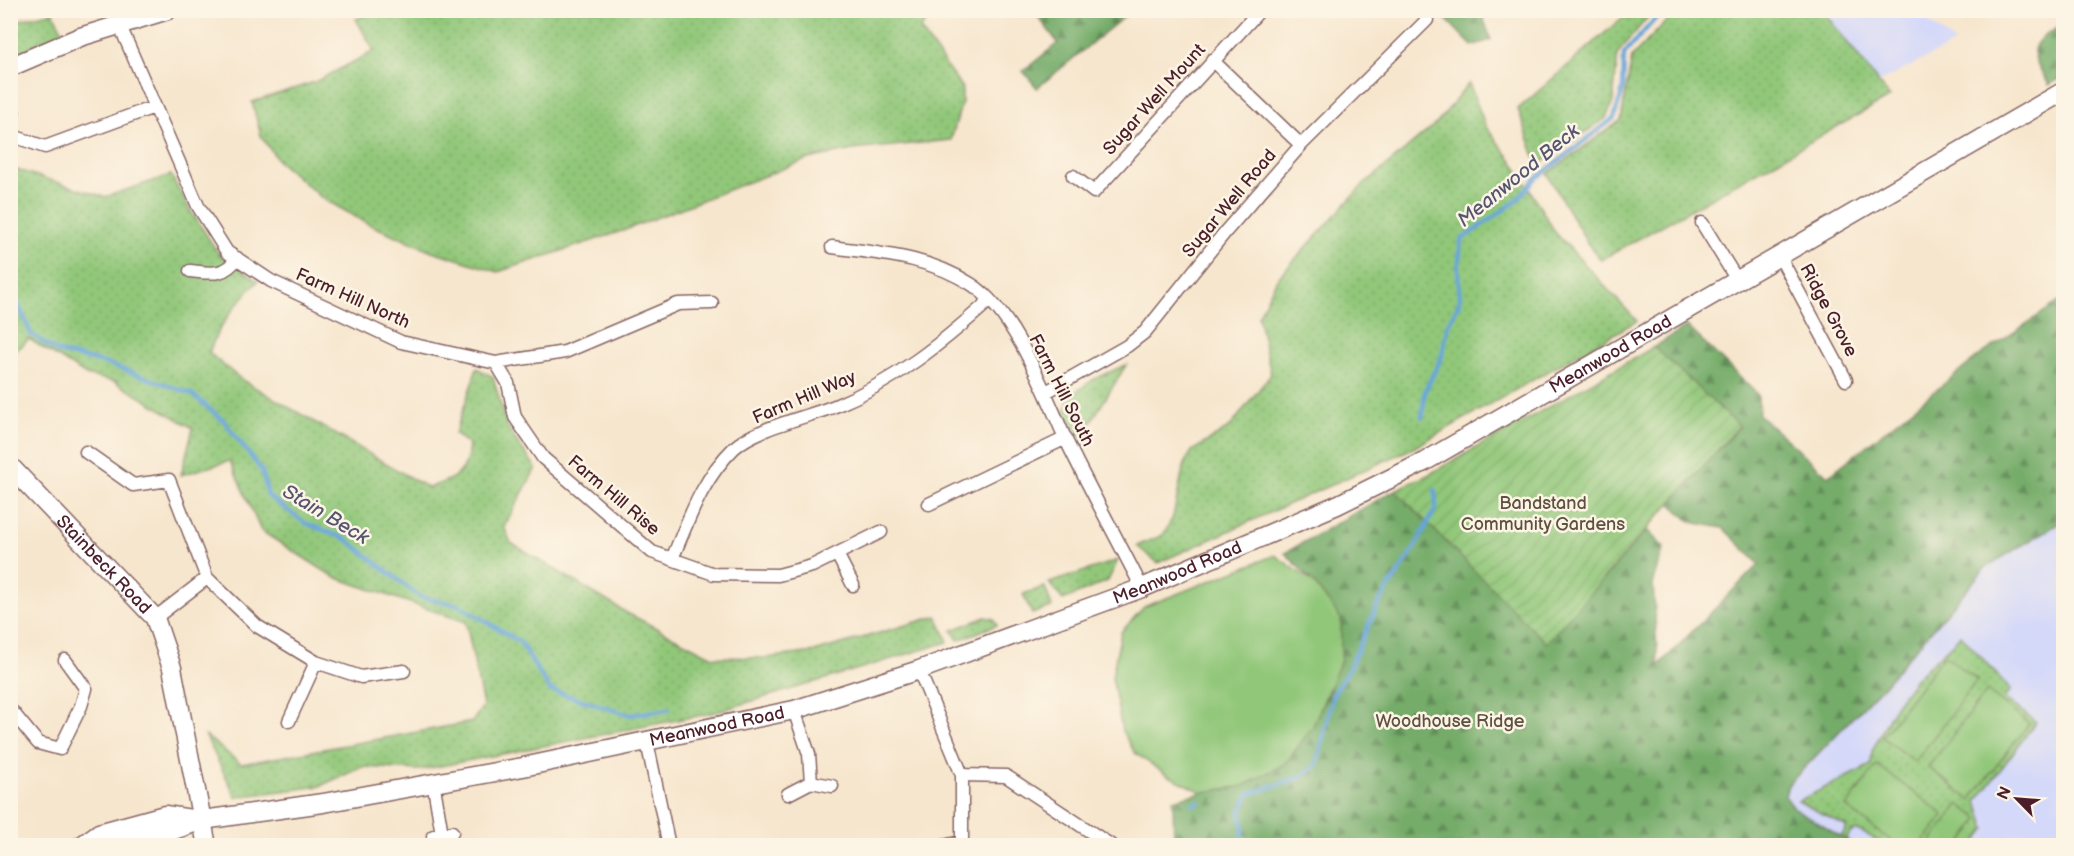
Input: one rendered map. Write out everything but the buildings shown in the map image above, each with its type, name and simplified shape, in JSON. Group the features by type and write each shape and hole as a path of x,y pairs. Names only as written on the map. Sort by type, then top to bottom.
{"street":[{"path":"10,67 80,37 168,10"},
{"name":"Sugar Well Mount","path":"1073,176 1094,192 1260,10"},
{"name":"Sugar Well Road","path":"1046,392 1127,346 1145,332 1226,231 1301,145 1427,20"},
{"name":"Farm Hill North","path":"120,26 198,206 227,252 272,281 401,342 496,363 565,352 678,304 712,303"},
{"path":"1212,60 1301,145"},
{"name":"Meanwood Road","path":"102,846 162,834 203,820 323,803 647,742 794,710 919,670 1142,588 1337,505 1424,462 2064,91"},
{"path":"10,135 45,147 154,108"},
{"path":"1702,223 1737,280"},
{"name":"Farm Hill South","path":"831,247 898,256 936,265 973,286 989,301 1013,333 1046,392 1065,438 1142,588"},
{"name":"Ridge Grove","path":"1780,257 1846,380"},
{"path":"190,272 219,274 229,270 237,258"},
{"name":"Farm Hill Way","path":"672,559 708,477 736,446 777,426 836,406 899,374 952,334 989,301"},
{"name":"Farm Hill Rise","path":"496,363 508,383 515,417 543,458 652,552 714,574 778,575 812,566 881,532"},
{"path":"929,504 1065,438"},
{"path":"86,452 133,485 169,480 207,578 257,626 316,662 361,677 404,671"},
{"name":"Stainbeck Road","path":"10,466 155,618 172,668 207,846"},
{"path":"837,554 853,585"},
{"path":"155,618 207,578"},
{"path":"10,709 38,743 60,749 81,706 86,689 65,660"},
{"path":"289,721 316,662"},
{"path":"919,670 962,774 961,844 943,846"},
{"path":"794,710 809,754 811,782"},
{"path":"647,742 669,846"},
{"path":"962,774 1006,776 1112,846"},
{"path":"433,781 443,834"},
{"path":"788,794 811,782 832,786"},
{"name":"Meanwood Road","path":"81,846 99,833 165,815 203,820"}],"shaded area":[{"path":"1823,11 1916,11 1955,43 1878,83"},
{"path":"2063,522 2063,845 1854,845 1794,808 1785,796 1788,785 1885,684 1986,567"}],"green space":[{"path":"382,10 935,11 920,29 962,88 962,102 951,140 853,150 808,159 625,230 498,272 432,251 368,224 322,198 279,162 261,136 252,102 315,82 374,51 356,19"},
{"path":"1034,11 1131,11 1037,88 1023,71 1058,43"},
{"path":"1441,11 1481,11 1491,40 1472,46"},
{"path":"1630,11 1653,11 1618,53 1613,102 1606,118 1538,165 1518,109"},
{"path":"1676,11 1823,11 1890,97 1601,260 1588,244 1547,174 1621,120 1632,57"},
{"path":"53,12 63,32 11,57 11,22"},
{"path":"2063,25 2063,77 2049,85 2037,63 2034,49 2042,38"},
{"path":"1469,83 1486,127 1513,162 1555,232 1637,321 1413,448 1158,563 1137,546 1163,535 1173,517 1184,464 1192,451 1230,427 1271,374 1258,316 1277,279 1360,188 1438,122"},
{"path":"11,168 105,197 171,175 190,210 219,254 258,281 223,323 209,353 242,380 428,488 453,478 463,469 469,444 455,434 477,368 493,377 508,429 536,468 504,527 511,543 627,613 713,657 766,658 814,652 937,616 948,642 713,713 420,770 362,767 320,786 236,797 205,735 241,764 472,722 483,706 466,622 334,577 261,531 230,461 181,475 193,428 115,382 86,375 29,339 11,356 11,306 14,303 10,294"},
{"name":"Woodhouse Ridge","path":"2063,299 2063,521 1986,567 1885,684 1788,785 1785,796 1794,808 1854,845 1730,846 1722,842 1719,846 1174,845 1173,800 1202,792 1243,786 1286,763 1312,726 1330,690 1341,619 1313,582 1285,553 1395,490 1546,642 1647,530 1664,548 1653,581 1658,666 1759,564 1723,528 1691,522 1670,503 1739,427 1654,347 1687,326 1758,395 1759,415 1828,476 1979,356"},
{"name":"Bandstand Community Gardens","path":"1654,347 1739,426 1546,643 1395,490 1428,475"},
{"path":"1126,365 1091,422 1085,447 1065,411 1069,397 1094,379"},
{"path":"1275,555 1313,582 1341,619 1341,660 1313,726 1286,763 1243,786 1202,792 1167,775 1135,753 1122,731 1112,677 1121,632 1144,607"},
{"path":"1118,560 1108,581 1063,600 1049,583"},
{"path":"1045,587 1052,607 1032,614 1023,594"},
{"path":"985,617 994,619 997,625 958,640 952,630"},
{"path":"1961,635 2011,690 2004,698 2036,722 1977,801 1986,829 1974,845 1887,845 1857,830 1850,833 1846,841 1841,837 1847,827 1798,801 1871,765 1872,751 1896,704 1915,679"},
{"path":"1944,655 1977,680 1915,762 1882,737"},
{"path":"1987,691 2029,724 1970,800 1928,767"},
{"path":"1877,765 1944,815 1921,845 1897,845 1846,807"},
{"path":"1959,804 1979,819 1960,845 1935,845 1931,842"}],"waterway":[{"name":"Meanwood Beck","path":"1422,417 1425,391 1442,356 1448,325 1460,301 1458,271 1461,240 1515,202 1535,179 1614,118 1623,89 1624,54 1663,10"},
{"name":"Stain Beck","path":"10,286 31,334 58,352 108,364 192,394 224,421 262,471 268,496 305,523 346,539 420,597 459,605 520,642 550,690 630,715 669,709"},
{"name":"Meanwood Beck","path":"1239,846 1244,828 1240,813 1249,794 1301,777 1317,765 1333,694 1348,671 1378,604 1414,549 1436,508 1435,490"},
{"path":"1193,804 1199,802"}]}
